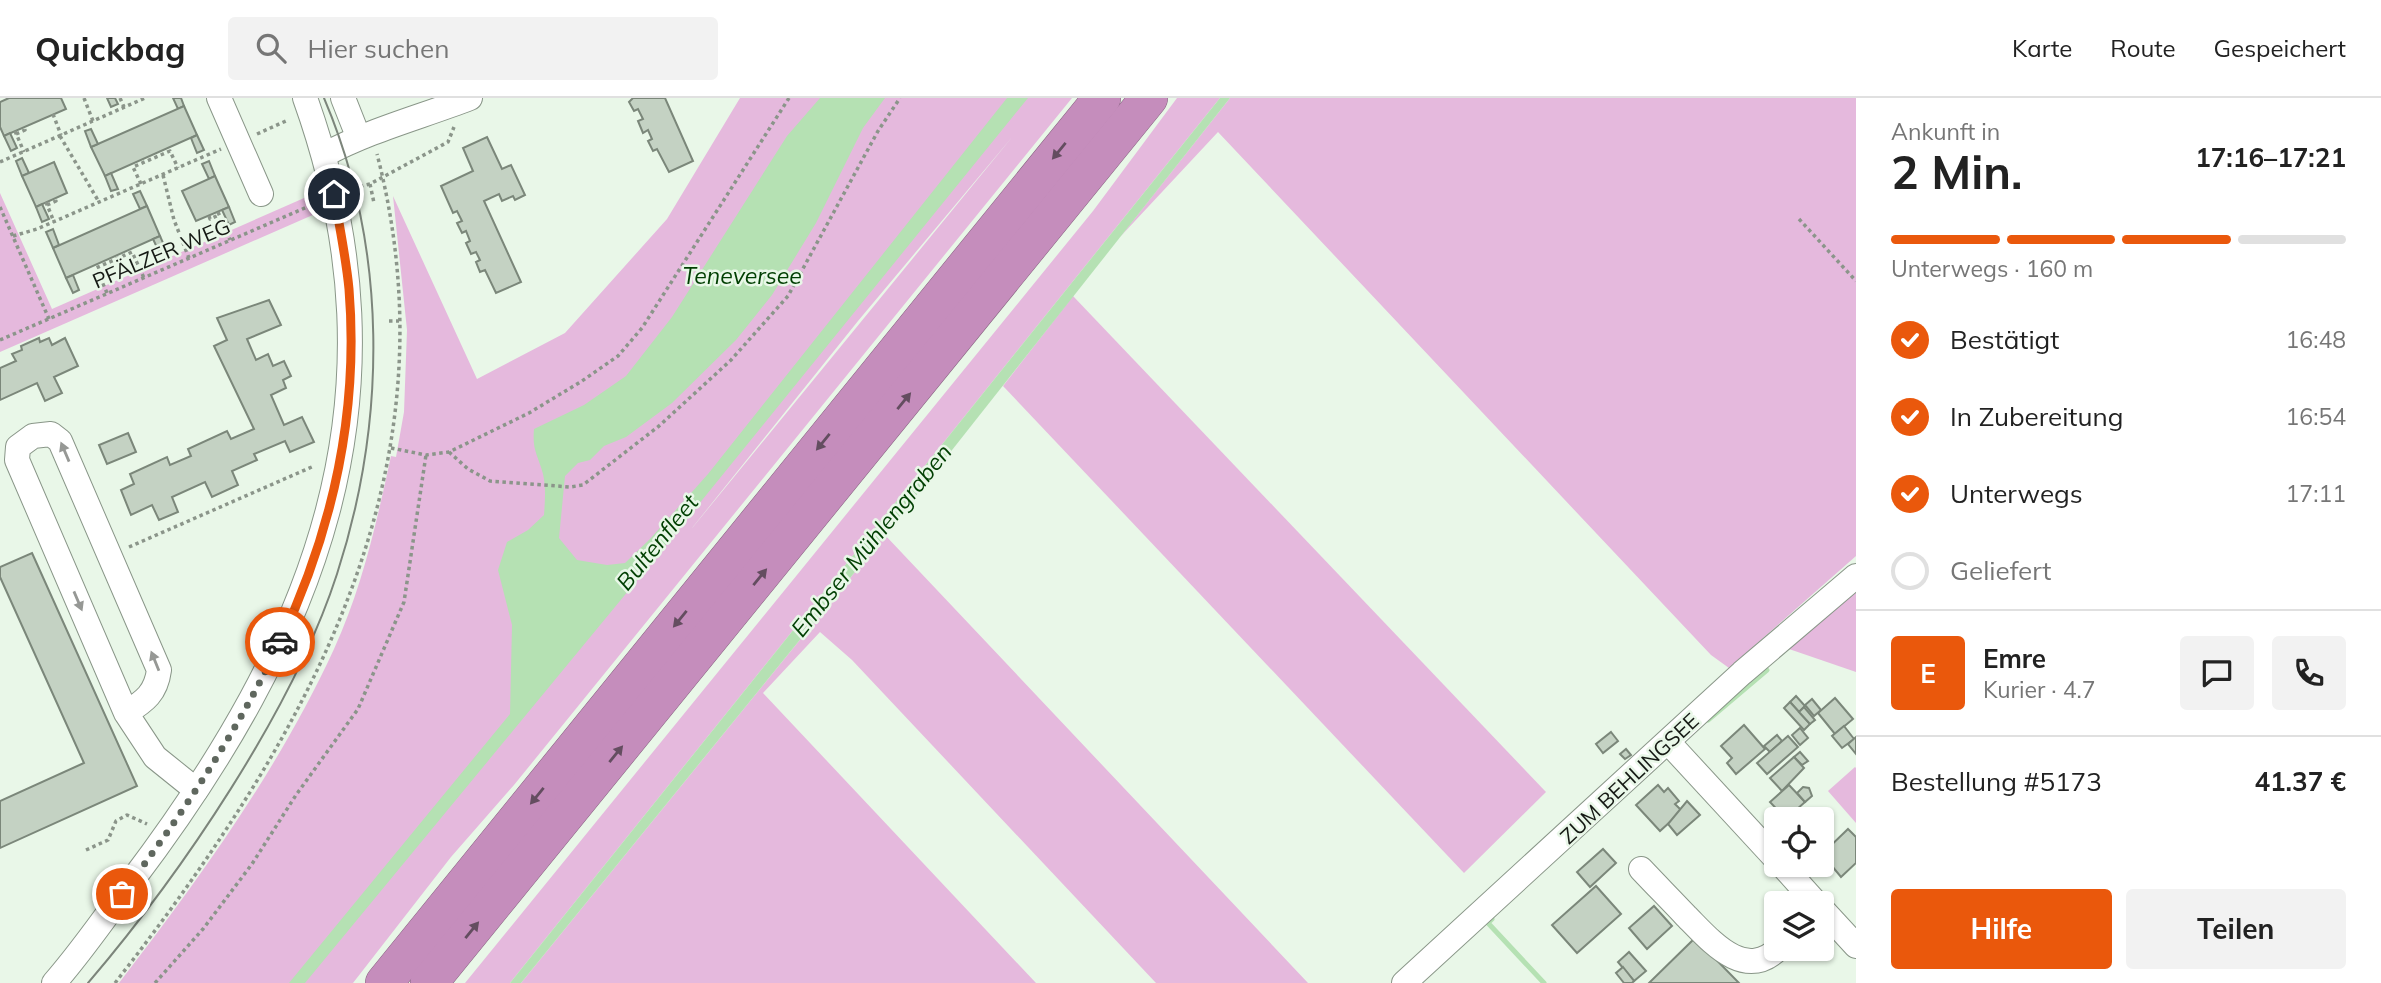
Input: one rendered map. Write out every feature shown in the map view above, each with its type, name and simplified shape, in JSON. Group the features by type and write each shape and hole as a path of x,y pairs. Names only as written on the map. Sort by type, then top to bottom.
{"highway":[{"path":"384,983 1102,98"},
{"path":"429,983 1149,98"}],"street":[{"path":"219,98 261,194"},
{"path":"343,98 358,136"},
{"path":"324,155 358,136 392,128 468,99"},
{"path":"54,983 168,834 196,790 244,710 299,603 324,534 342,454 349,389 349,288 334,194 307,104"},
{"path":"126,713 142,703 157,688 159,670 60,441 51,434 33,436 18,447 17,460 126,713 155,757 196,790"},
{"name":"ZUM BEHLINGSEE","path":"1404,983 1668,742 1856,576"},
{"path":"1668,742 1764,846"},
{"path":"1641,869 1726,954 1749,961 1764,959"},
{"path":"1793,877 1805,891"},
{"path":"1834,922 1856,946"}],"path":[{"path":"84,98 93,121"},
{"path":"120,98 124,107"},
{"path":"0,162 145,98"},
{"path":"391,448 425,455 449,452 529,413 618,356 642,328 789,98"},
{"path":"449,452 468,469 490,481 570,487 583,485 659,426 754,337 788,296 878,131 900,98"},
{"name":"PFÄLZER WEG","path":"0,340 334,194 370,184 448,142 468,99"},
{"path":"13,236 54,222 238,142 307,104"},
{"path":"53,114 61,135 99,202"},
{"path":"23,127 25,130 15,133 24,152"},
{"path":"141,184 133,167 169,149 177,168"},
{"path":"163,175 174,220 189,258"},
{"path":"115,983 225,832 289,729 331,646 352,595 391,448 397,410 398,287 383,177"},
{"path":"370,184 374,203"},
{"path":"54,199 56,201 46,204 54,222"},
{"path":"0,206 49,319"},
{"path":"209,216 210,219 218,213 230,240"},
{"path":"1799,219 1856,281"},
{"path":"107,294 96,268 132,250 144,278"},
{"path":"389,321 399,321"},
{"path":"109,556 342,454"},
{"path":"155,983 243,875 358,709 404,602 425,455"},
{"path":"86,850 108,839 116,821 127,815 168,834"}],"shaded area":[{"path":"740,98 1072,98 514,785 451,857 353,983 119,983 179,904 263,780 312,694 353,602 374,530 391,456 396,457 404,412 407,330 393,196 477,379 565,333 667,219","holes":["1013,136 692,528 858,321"]},
{"path":"1177,98 1220,98 510,983 465,983 1093,211"},
{"path":"1230,98 1856,98 1856,556 1729,668 1711,655 1218,132 1120,237"},
{"path":"0,193 52,309 311,195 315,214 0,352"},
{"path":"1073,296 1546,792 1464,873 1003,386"},
{"path":"885,535 1308,983 1156,983 852,660 820,632 763,693 1036,983 521,983"},
{"path":"1856,591 1856,672 1789,649"},
{"path":"1856,768 1856,823 1828,791"}],"water":[{"path":"820,98 885,98 863,128 816,223 772,295 736,340 672,403 626,437 604,446 590,460 578,463 565,476 559,538 577,560 607,565 625,563 650,539 708,474 1007,98 1028,98 643,573 305,983 289,983 510,714 512,625 498,570 507,542 528,530 544,515 545,484 535,448 534,429 584,405 626,376 672,317 787,136"},
{"name":"Embser Mühlengraben","path":"1220,98 1230,98 885,535 521,983 510,983"}],"building":[{"path":"9,98 61,98 66,109 4,136 0,127 0,102"},
{"path":"107,98 115,98 118,104 111,107"},
{"path":"173,98 181,98 184,106 178,109"},
{"path":"633,98 665,98 693,161 669,172 657,149 653,151 648,141 652,139 648,130 643,133 638,121 643,119 638,109 634,111 629,102"},
{"path":"184,106 197,135 105,176 91,147"},
{"path":"91,129 98,144 91,147 85,131"},
{"path":"10,133 17,148 11,151 4,136"},
{"path":"197,135 204,150 197,153 191,138"},
{"path":"487,137 502,169 511,165 525,195 515,200 513,196 502,201 499,194 484,201 521,282 496,293 485,270 480,272 476,262 480,260 476,252 471,254 466,243 470,241 466,231 462,233 457,223 462,221 457,211 453,213 441,186 473,171 463,148"},
{"path":"22,158 29,173 22,176 16,161"},
{"path":"209,161 215,176 209,179 202,164"},
{"path":"54,162 67,193 36,207 22,176"},
{"path":"111,173 118,189 111,191 105,176"},
{"path":"215,176 229,207 196,221 182,191"},
{"path":"140,191 147,206 140,209 133,194"},
{"path":"42,204 49,219 42,222 36,207"},
{"path":"147,206 160,236 66,278 53,248"},
{"path":"229,207 235,222 229,225 222,210"},
{"path":"53,229 59,245 53,248 46,232"},
{"path":"160,236 167,252 160,254 153,239"},
{"path":"73,275 79,290 73,293 66,278"},
{"path":"269,300 281,325 247,339 256,360 268,354 273,366 284,361 291,376 283,380 286,388 271,395 284,425 302,417 314,442 290,452 285,441 254,454 257,460 232,471 238,485 212,497 205,482 172,497 178,512 159,520 152,505 131,515 121,490 134,484 130,474 167,457 170,465 191,456 188,449 227,431 231,439 254,429 214,346 227,340 217,318"},
{"path":"39,338 40,342 49,338 52,345 65,338 78,366 54,377 62,393 45,401 37,383 0,400 0,368 16,361 12,354 22,350 21,346"},
{"path":"128,433 136,452 107,464 99,445"},
{"path":"32,553 137,786 0,848 0,801 84,763 0,577 0,567"},
{"path":"1796,696 1805,706 1799,712 1790,702"},
{"path":"1835,698 1853,719 1835,734 1818,713"},
{"path":"1812,699 1821,710 1814,716 1805,705"},
{"path":"1790,702 1810,724 1804,730 1784,708"},
{"path":"1804,707 1815,720 1810,724 1799,712"},
{"path":"1744,725 1765,749 1736,774 1727,763 1732,758 1721,746"},
{"path":"1844,726 1854,739 1842,748 1832,736"},
{"path":"1800,728 1808,738 1800,745 1792,735"},
{"path":"1611,732 1618,741 1603,753 1596,744"},
{"path":"1777,735 1782,741 1770,752 1764,746"},
{"path":"1788,736 1798,747 1767,774 1757,763"},
{"path":"1856,737 1856,754 1848,744"},
{"path":"1626,749 1631,755 1625,759 1620,754"},
{"path":"1800,752 1808,761 1802,765 1794,757"},
{"path":"1794,757 1804,768 1782,791 1770,778"},
{"path":"1658,785 1664,792 1668,788 1679,801 1675,804 1682,811 1660,831 1636,805"},
{"path":"1789,785 1805,802 1799,807 1775,807 1770,802"},
{"path":"1803,787 1809,788 1812,796 1805,802 1797,793"},
{"path":"1687,801 1700,815 1677,835 1668,824"},
{"path":"1848,829 1856,837 1856,863 1841,877 1834,869 1834,842"},
{"path":"1603,849 1616,863 1590,887 1577,872"},
{"path":"1596,886 1621,914 1577,953 1552,925"},
{"path":"1654,906 1672,926 1647,949 1629,928"},
{"path":"1695,938 1739,983 1649,983"},
{"path":"1629,952 1646,971 1634,981 1618,962"},
{"path":"1623,967 1634,981 1632,983 1624,983 1616,973"}],"waterway":[{"path":"1708,720 1767,670"},
{"path":"1492,919 1488,923 1544,983"}],"tram line":[{"path":"88,983 124,940 196,842 263,734 293,680 317,626 337,574 353,515 365,456 372,395 373,334 369,274 360,214 345,155 324,98"}],"way so far":[{"path":"122,894 168,834 224,747 280,642"}],"route":[{"path":"280,642 299,603 324,534 342,454 346,422 350,348 349,288 334,194"}],"water label":[{"name":"Teneversee","path":"742,275"},
{"name":"Bultenfleet","path":"657,542"}]}
